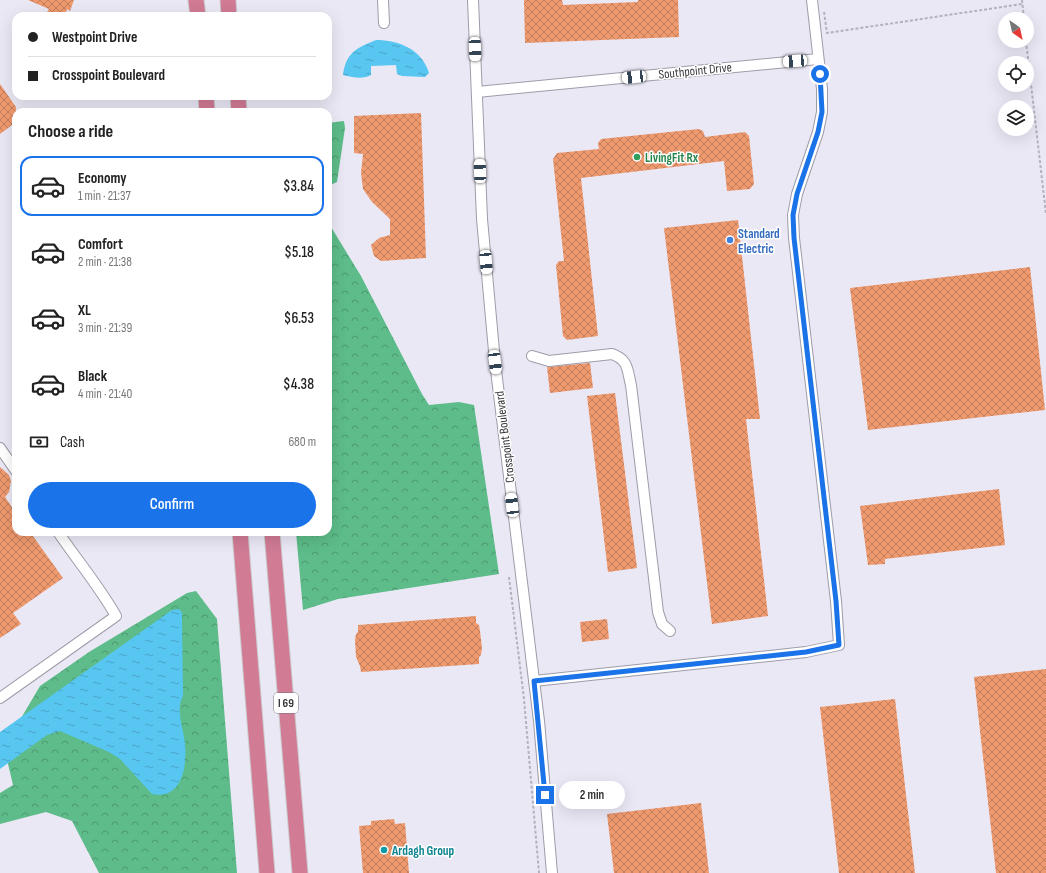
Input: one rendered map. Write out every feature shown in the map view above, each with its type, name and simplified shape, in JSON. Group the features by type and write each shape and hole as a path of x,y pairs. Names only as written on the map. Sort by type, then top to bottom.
{"highway":[{"path":"196,0 198,12"},
{"path":"228,0 230,12"},
{"path":"237,12 238,0"},
{"path":"240,536 267,873"},
{"name":"I 69","path":"272,536 300,873"}],"street":[{"path":"383,0 384,23"},
{"name":"Crosspoint Boulevard","path":"473,0 482,219 495,357 534,681 552,873"},
{"path":"534,681 806,652 839,645 836,601 794,238 793,215 797,194 818,132 822,112 812,0"},
{"name":"Southpoint Drive","path":"477,92 818,59"},
{"path":"532,356 549,360 612,354 621,357 626,364 631,385 658,612 662,624 670,632"},
{"path":"0,448 12,465"},
{"path":"0,698 116,616 102,592 83,569 61,536"}],"path":[{"path":"1022,0 1023,12"},
{"path":"824,7 827,33 1022,4"},
{"path":"1027,48 1046,214"},
{"path":"509,577 524,699 539,873"}],"green space":[{"path":"344,121 345,128 337,182 332,184 332,122"},
{"path":"332,229 361,276 429,405 459,402 474,405 499,574 338,599 303,610 296,536 332,536"},
{"path":"196,591 217,619 237,873 99,873 72,821 46,812 0,824 0,793 13,785 4,747 40,686 89,652 187,593"}],"water":[{"path":"376,40 384,40 401,44 415,52 426,65 429,73 425,77 402,76 397,74 396,65 371,66 371,75 368,77 357,78 343,75 349,56 363,46"},
{"path":"179,609 182,613 183,696 180,713 184,738 185,762 183,772 176,787 170,792 162,795 152,794 120,759 109,752 60,731 47,735 0,769 0,732 172,610"}],"building":[{"path":"28,0 74,0 70,11 67,9 66,12 47,12 49,9"},
{"path":"524,0 562,0 563,5 638,2 638,0 678,0 679,37 525,43"},
{"path":"0,84 16,108 12,108 12,125 0,134"},
{"path":"421,113 426,258 381,261 374,256 371,245 379,238 390,235 390,219 372,202 363,189 361,173 363,154 354,153 354,116"},
{"path":"699,129 703,131 705,137 745,132 749,136 754,184 750,189 727,191 724,161 581,178 598,336 567,340 563,336 556,265 559,261 564,261 553,159 557,153 599,149 598,143 601,139"},
{"path":"738,220 760,419 746,419 768,616 712,624 664,228"},
{"path":"1030,267 1045,410 868,430 850,288"},
{"path":"590,363 593,388 550,393 547,367"},
{"path":"615,393 637,568 608,572 587,396"},
{"path":"0,467 9,475 11,481 9,492 5,497 12,507 12,536 33,536 63,578 13,613 21,624 0,638"},
{"path":"999,489 1005,545 885,559 885,564 868,565 860,506"},
{"path":"476,616 476,623 479,625 482,648 481,655 479,657 479,664 361,672 356,657 355,640 358,632 358,625"},
{"path":"607,619 609,639 582,642 580,622"},
{"path":"1046,669 1046,873 996,873 974,677"},
{"path":"895,699 915,873 839,873 820,707"},
{"path":"701,803 709,873 614,873 607,814"},
{"name":"Ardagh Group","path":"394,819 395,824 405,823 409,873 363,873 359,826 371,825 371,821"}],"place":[{"name":"LivingFit Rx","path":"637,157"},
{"name":"Standard Electric","path":"730,240"},
{"name":"Ardagh Group","path":"384,850"}],"route":[{"path":"545,795 534,681 672,665 806,652 839,645 836,601 794,238 793,215 797,194 818,132 822,112 822,89 820,74"}]}
